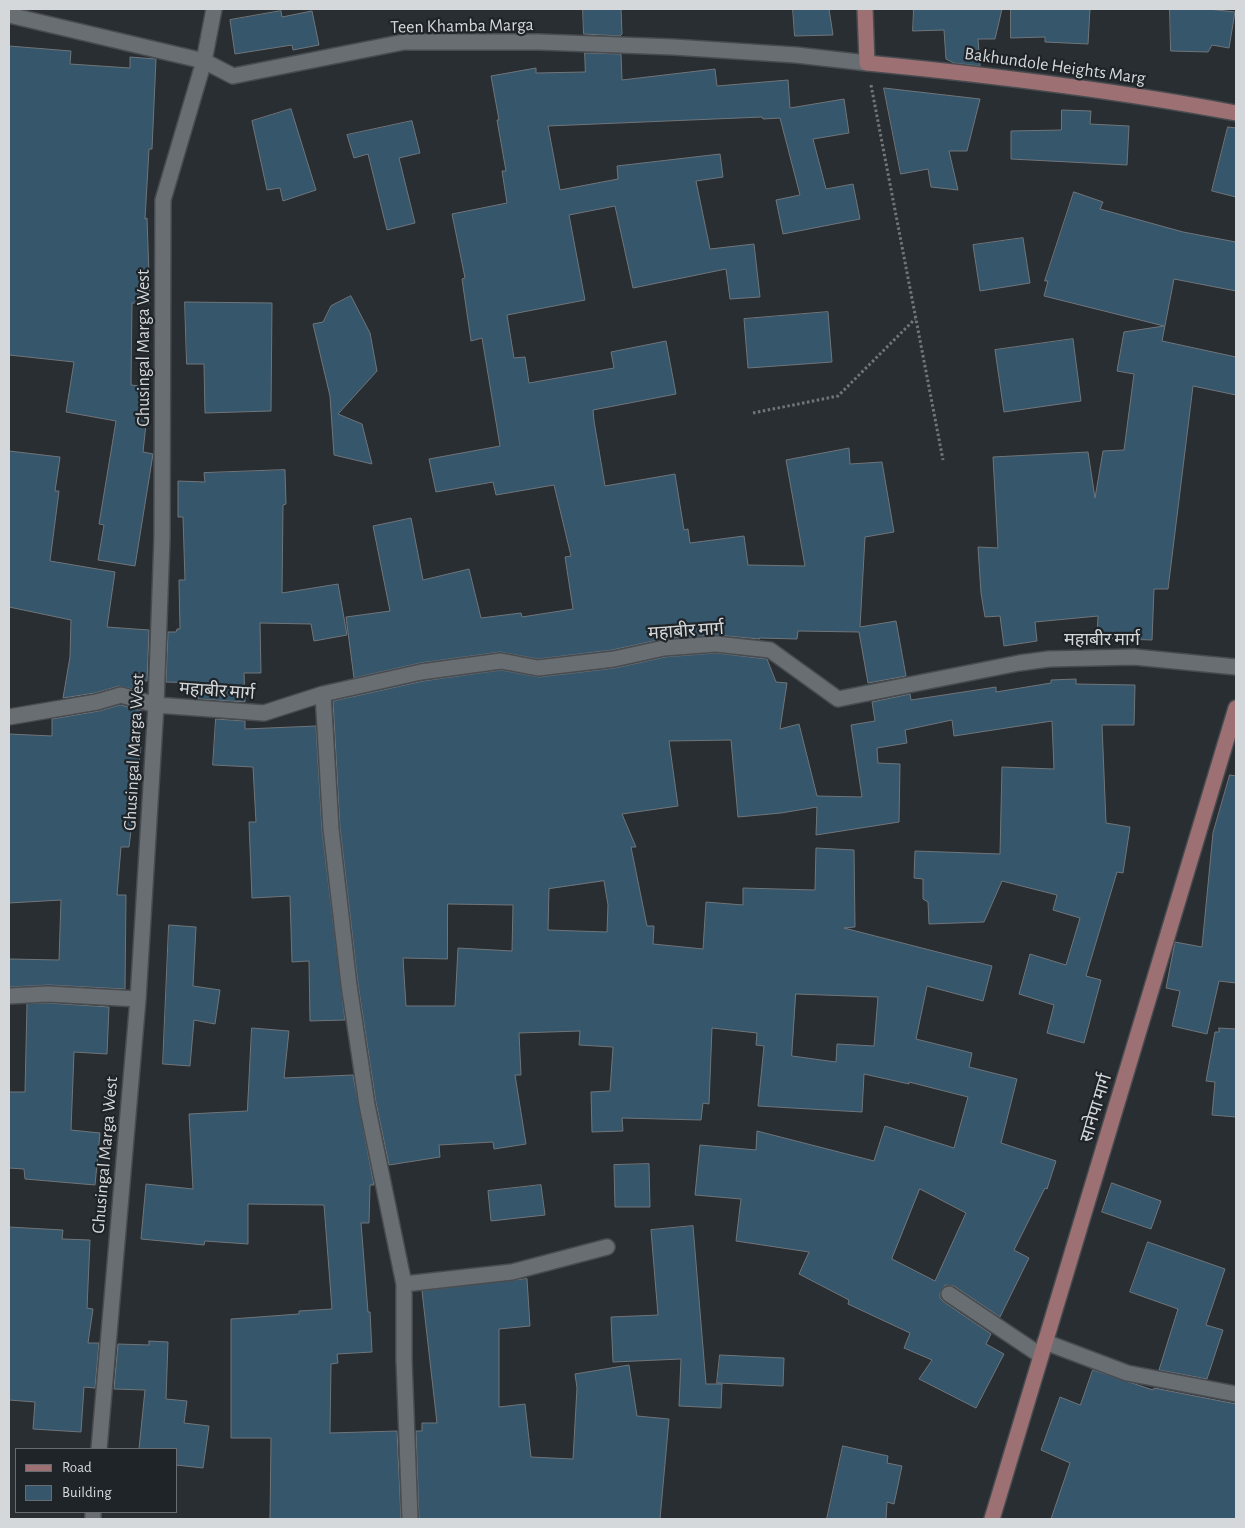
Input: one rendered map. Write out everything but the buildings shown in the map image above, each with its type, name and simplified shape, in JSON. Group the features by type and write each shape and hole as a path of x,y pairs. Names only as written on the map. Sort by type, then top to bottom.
{"main road":[{"path":"865,9 867,63"},
{"name":"Bakhundole Heights Marg","path":"867,63 940,70 1172,101 1236,113"},
{"name":"सानेपा मार्ग","path":"992,1519 1236,708"}],"street":[{"name":"Ghusingal Marga West","path":"99,1448 138,999 156,705 162,519 163,200 204,61 214,9"},
{"name":"Teen Khamba Marga","path":"9,15 204,61 233,76 404,42 510,42 673,47 796,55 867,63"},
{"name":"महाबीर मार्ग","path":"9,717 97,702 121,695 156,705 264,713 323,694 422,672 501,661 538,668 614,659 664,648 716,644 770,650 838,699 1049,659 1134,657 1236,667"},
{"path":"323,694 331,829 349,985 367,1105 404,1284 404,1360 410,1519"},
{"path":"9,996 48,994 138,999"},
{"path":"404,1284 512,1272 607,1247"},
{"path":"949,1294 1042,1348 1127,1373 1236,1394"}],"path":[{"path":"867,63 943,460"},
{"path":"753,413 838,396 915,319"}]}
